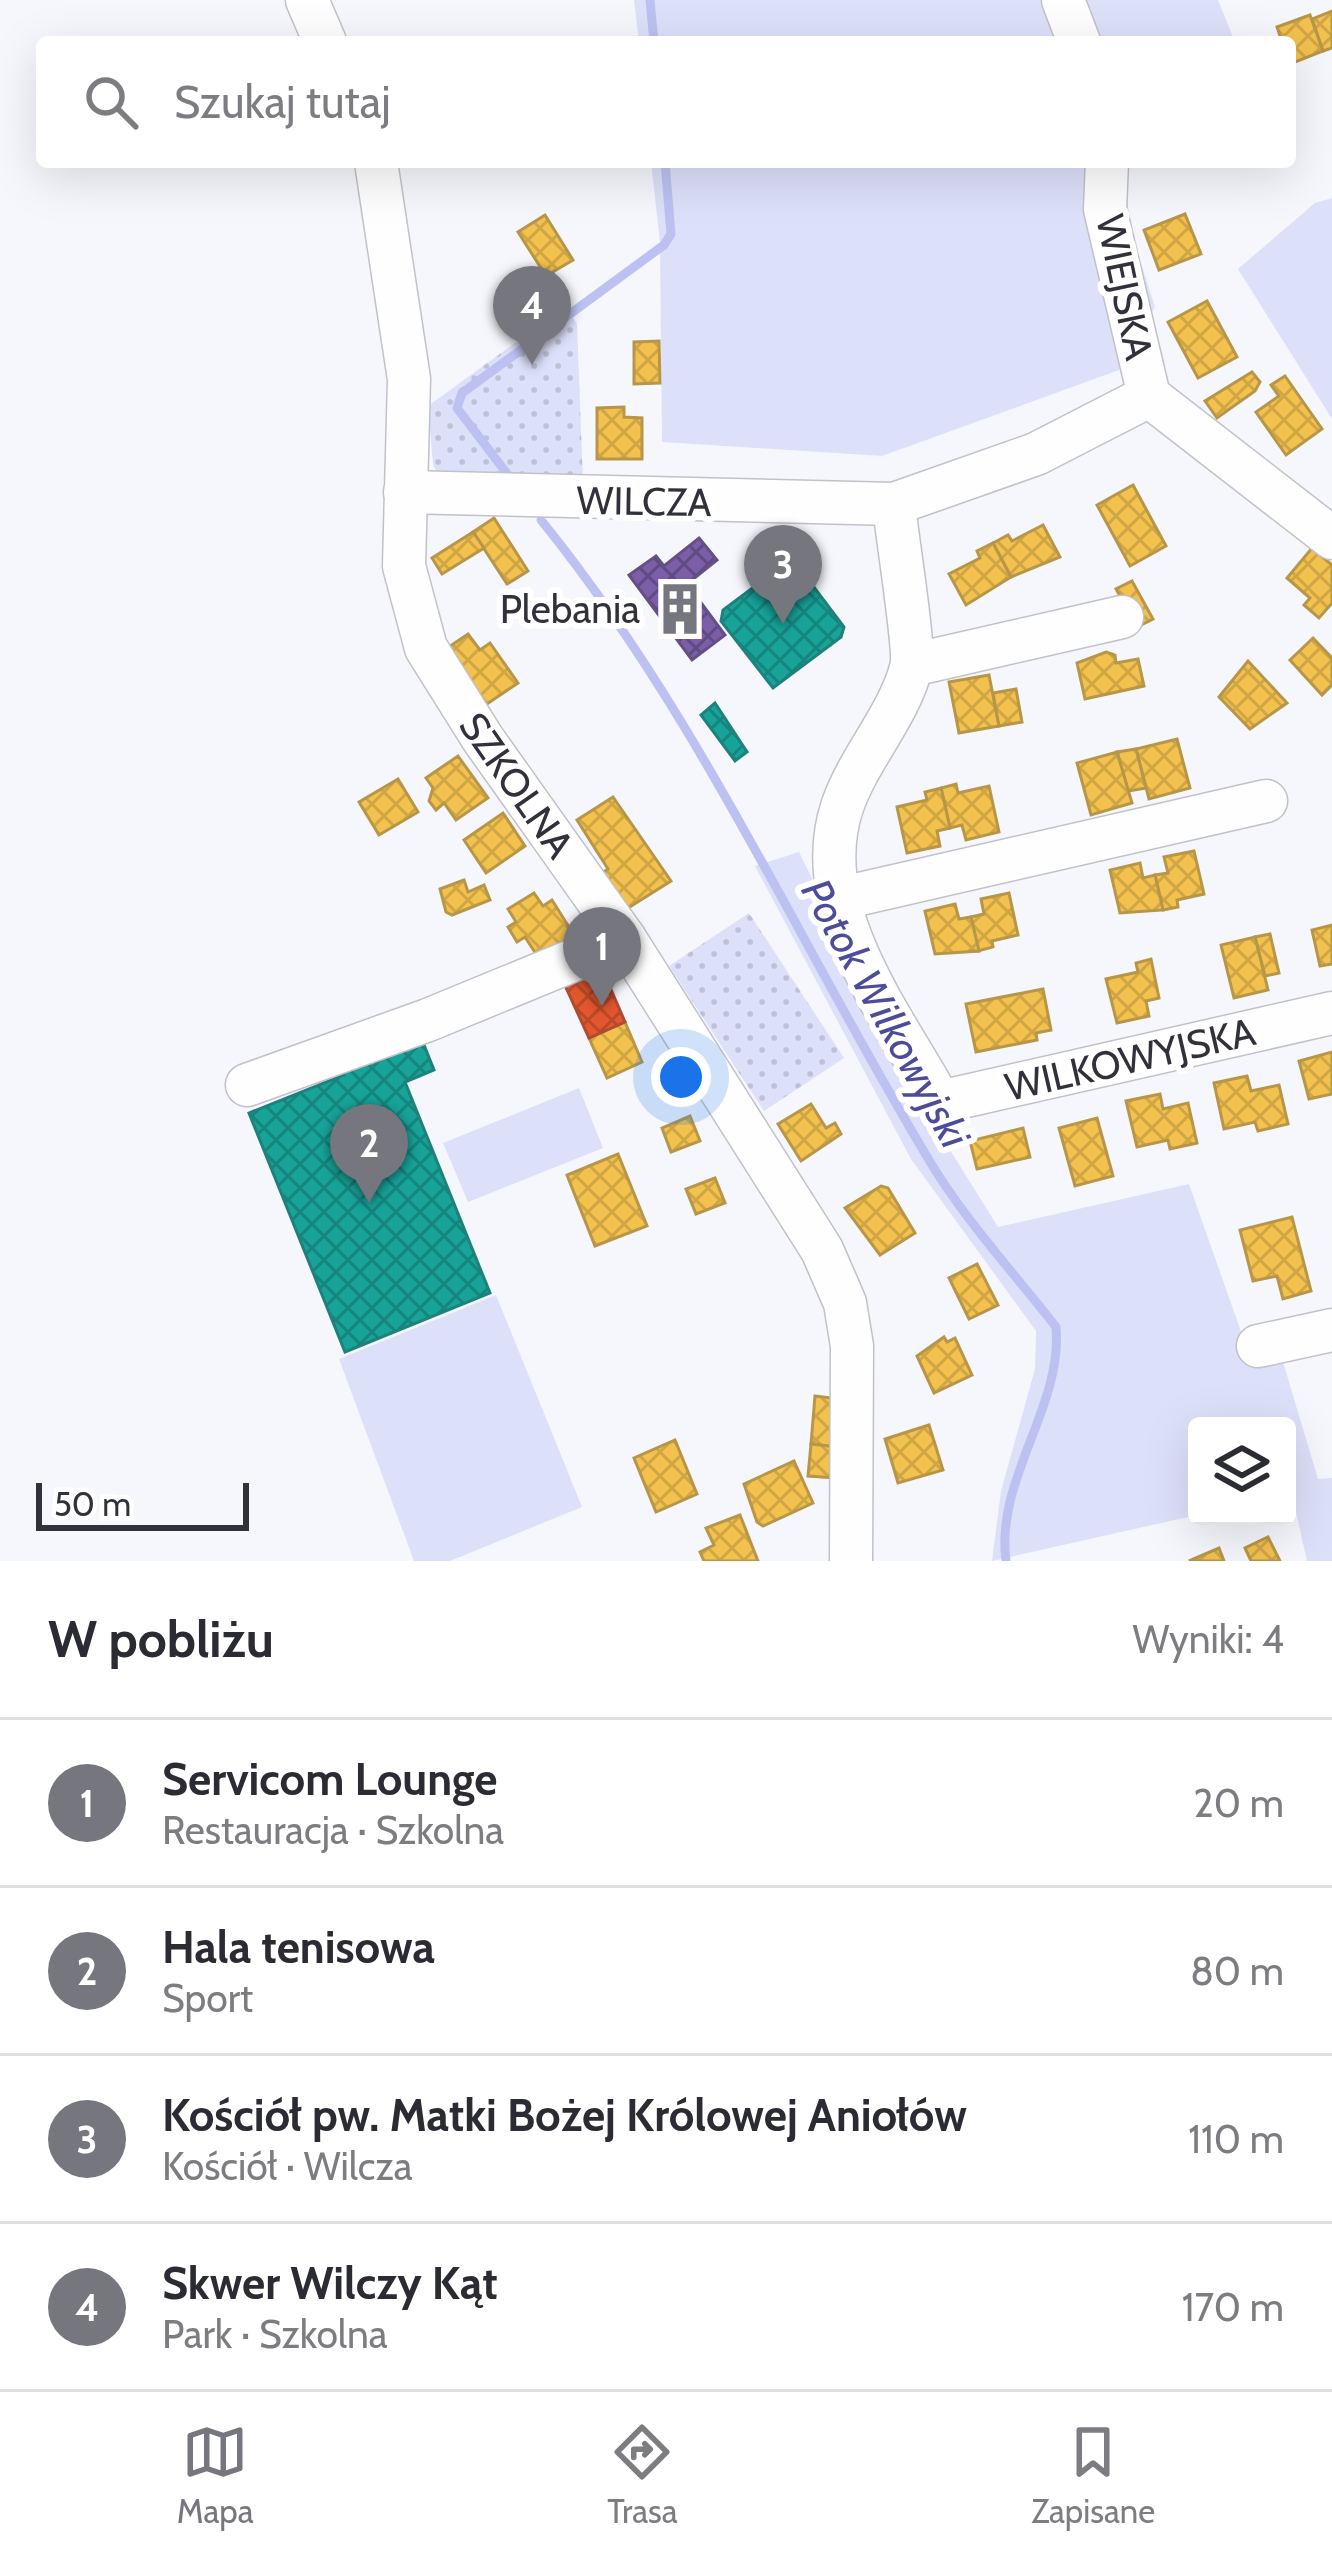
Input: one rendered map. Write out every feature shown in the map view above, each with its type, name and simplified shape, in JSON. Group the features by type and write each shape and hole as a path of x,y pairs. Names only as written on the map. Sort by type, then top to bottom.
{"street":[{"path":"307,0 322,36"},
{"path":"1063,0 1077,36"},
{"name":"SZKOLNA","path":"378,168 409,379 404,566 426,648 483,740 625,939 822,1250 845,1304 852,1346 851,1561"},
{"name":"WIEJSKA","path":"1108,168 1105,209 1149,396 1332,538"},
{"name":"WILCZA","path":"404,492 894,504 1036,454 1149,396"},
{"path":"894,504 913,665 1122,617"},
{"name":"WILKOWYJSKA","path":"913,665 843,804 836,833 838,899 850,937 940,1102 1332,1013"},
{"path":"838,899 1266,801"},
{"path":"247,1085 428,1020 625,939"},
{"path":"1258,1346 1332,1330"}],"shaded area":[{"path":"634,0 1218,0 1233,36 638,36"},
{"path":"652,168 1123,168 1132,235 1155,307 1119,370 882,456 662,442 660,242"},
{"path":"1332,198 1332,419 1238,269 1315,203"},
{"path":"566,306 577,324 583,483 440,480 433,464 428,406"},
{"path":"799,852 927,1113 998,1227 1189,1184 1251,1360 1280,1352 1318,1479 1332,1478 1332,1561 1307,1561 1296,1512 1296,1417 1188,1417 1188,1517 992,1561 1001,1491 1035,1369 1036,1331 911,1159 755,866"},
{"path":"749,913 844,1058 764,1111 669,966"},
{"path":"579,1088 603,1148 468,1202 443,1143"},
{"path":"496,1295 582,1507 450,1561 414,1561 339,1359"}],"building: Mieszkania":[{"path":"1332,11 1332,48 1323,51 1312,19"},
{"path":"1310,15 1323,51 1296,62 1296,36 1280,36 1277,27"},
{"path":"1185,214 1201,254 1159,270 1144,230"},
{"path":"545,215 573,260 546,276 518,232"},
{"path":"1207,301 1237,357 1198,378 1168,322"},
{"path":"659,341 660,383 634,384 634,342"},
{"path":"1252,372 1260,382 1255,391 1217,418 1205,401"},
{"path":"1285,376 1322,429 1286,455 1256,412 1279,396 1271,385"},
{"path":"624,407 624,417 642,418 642,459 597,459 597,408"},
{"path":"1133,485 1166,546 1130,566 1097,505"},
{"path":"494,518 528,571 507,584 473,532"},
{"path":"1043,525 1060,557 1011,577 993,543 1008,535 1012,541"},
{"path":"473,532 484,548 442,574 432,558"},
{"path":"993,543 1011,577 966,605 949,574 980,558 977,551"},
{"path":"1312,548 1332,565 1332,603 1319,618 1304,605 1310,598 1287,578"},
{"path":"1132,581 1153,619 1137,627 1116,589"},
{"path":"468,634 480,650 490,643 518,683 481,708 443,651"},
{"path":"1313,638 1332,658 1332,685 1322,695 1290,660"},
{"path":"1106,652 1115,655 1116,663 1138,659 1144,686 1085,699 1077,663"},
{"path":"1248,661 1287,703 1250,729 1219,697"},
{"path":"989,675 999,726 959,733 949,682"},
{"path":"1016,689 1022,722 999,726 993,693"},
{"path":"1177,739 1190,788 1149,799 1136,749"},
{"path":"1136,749 1146,788 1128,791 1117,752"},
{"path":"1117,752 1132,803 1091,815 1077,763"},
{"path":"458,756 488,798 456,820 444,803 436,810 429,801 433,788 426,778"},
{"path":"398,779 418,812 379,835 359,802"},
{"path":"956,784 958,793 989,786 999,832 966,840 962,825 950,828 941,788"},
{"path":"941,788 950,828 937,831 940,846 907,853 897,807 927,800 925,792"},
{"path":"613,797 671,881 625,910 602,873 608,869 577,820"},
{"path":"503,813 525,846 486,873 464,840"},
{"path":"1194,851 1204,894 1177,900 1178,907 1163,910 1155,875 1168,873 1164,857"},
{"path":"1140,863 1143,878 1155,875 1163,910 1120,913 1110,870"},
{"path":"464,880 468,892 484,885 490,900 452,915 446,912 440,889"},
{"path":"534,893 543,906 552,900 574,935 538,957 525,937 517,942 508,927 516,922 508,909"},
{"path":"1009,893 1018,935 992,941 993,947 978,951 971,917 984,914 981,899"},
{"path":"955,904 959,919 971,917 979,951 935,954 925,911"},
{"path":"1332,925 1332,964 1320,966 1312,930"},
{"path":"1270,934 1279,973 1265,976 1255,937"},
{"path":"1255,937 1268,990 1234,998 1221,945"},
{"path":"1151,959 1159,998 1146,1001 1149,1016 1117,1023 1106,979 1138,972 1136,963"},
{"path":"1043,989 1051,1030 1036,1033 1037,1040 976,1052 966,1004"},
{"path":"625,1022 642,1062 607,1078 589,1038"},
{"path":"1332,1052 1332,1094 1309,1099 1299,1061"},
{"path":"1247,1076 1251,1091 1279,1085 1288,1124 1258,1131 1255,1122 1224,1129 1214,1083"},
{"path":"1160,1094 1163,1109 1188,1103 1197,1143 1170,1149 1168,1140 1137,1147 1126,1101"},
{"path":"811,1104 826,1128 835,1123 841,1134 801,1161 778,1124"},
{"path":"690,1116 700,1141 671,1152 662,1128"},
{"path":"1097,1118 1113,1176 1075,1186 1059,1128"},
{"path":"1023,1128 1030,1157 977,1169 970,1141"},
{"path":"618,1154 647,1226 595,1246 567,1175"},
{"path":"715,1178 725,1203 696,1214 686,1189"},
{"path":"881,1186 888,1188 915,1233 880,1255 845,1208"},
{"path":"1292,1217 1311,1291 1283,1299 1277,1276 1253,1281 1240,1230"},
{"path":"977,1264 998,1305 969,1319 949,1278"},
{"path":"944,1337 947,1342 955,1338 972,1375 934,1393 917,1356"},
{"path":"815,1396 840,1399 837,1447 811,1444"},
{"path":"929,1425 943,1470 898,1483 885,1439"},
{"path":"675,1440 697,1494 656,1512 634,1458"},
{"path":"811,1444 837,1447 835,1478 808,1476"},
{"path":"794,1461 813,1503 763,1526 757,1522 744,1484"},
{"path":"740,1515 758,1561 704,1561 700,1552 714,1545 706,1528"},
{"path":"1268,1537 1280,1561 1251,1561 1245,1548"},
{"path":"1219,1548 1224,1561 1189,1561"}],"building: Handel":[{"path":"600,964 625,1022 589,1038 563,981"}],"building: Biura":[{"name":"Plebania","path":"699,538 717,560 687,584 725,635 692,660 629,575 656,556 664,566"}],"building: Publiczne":[{"path":"787,562 795,562 844,627 841,637 773,688 721,621 723,610"},
{"path":"715,703 747,752 735,761 701,715"},
{"path":"420,1035 434,1070 405,1082 490,1293 345,1352 249,1113 344,1075 338,1060"}],"waterway":[{"name":"Potok Wilkowyjski","path":"650,0 653,36"},
{"name":"Potok Wilkowyjski","path":"508,475 457,408 462,393 664,245 671,234 666,168"},
{"name":"Potok Wilkowyjski","path":"541,520 598,595 699,752 943,1182 1056,1327 1050,1386 1010,1501 1006,1561"}],"place":[{"name":"Skwer Wilczy Kąt","path":"532,365"},
{"name":"Plebania","path":"680,609"},
{"name":"Kościół pw. Matki Bożej Królowej Aniołów","path":"783,624"},
{"name":"Servicom Lounge","path":"602,1006"},
{"name":"Hala tenisowa","path":"369,1203"}]}
